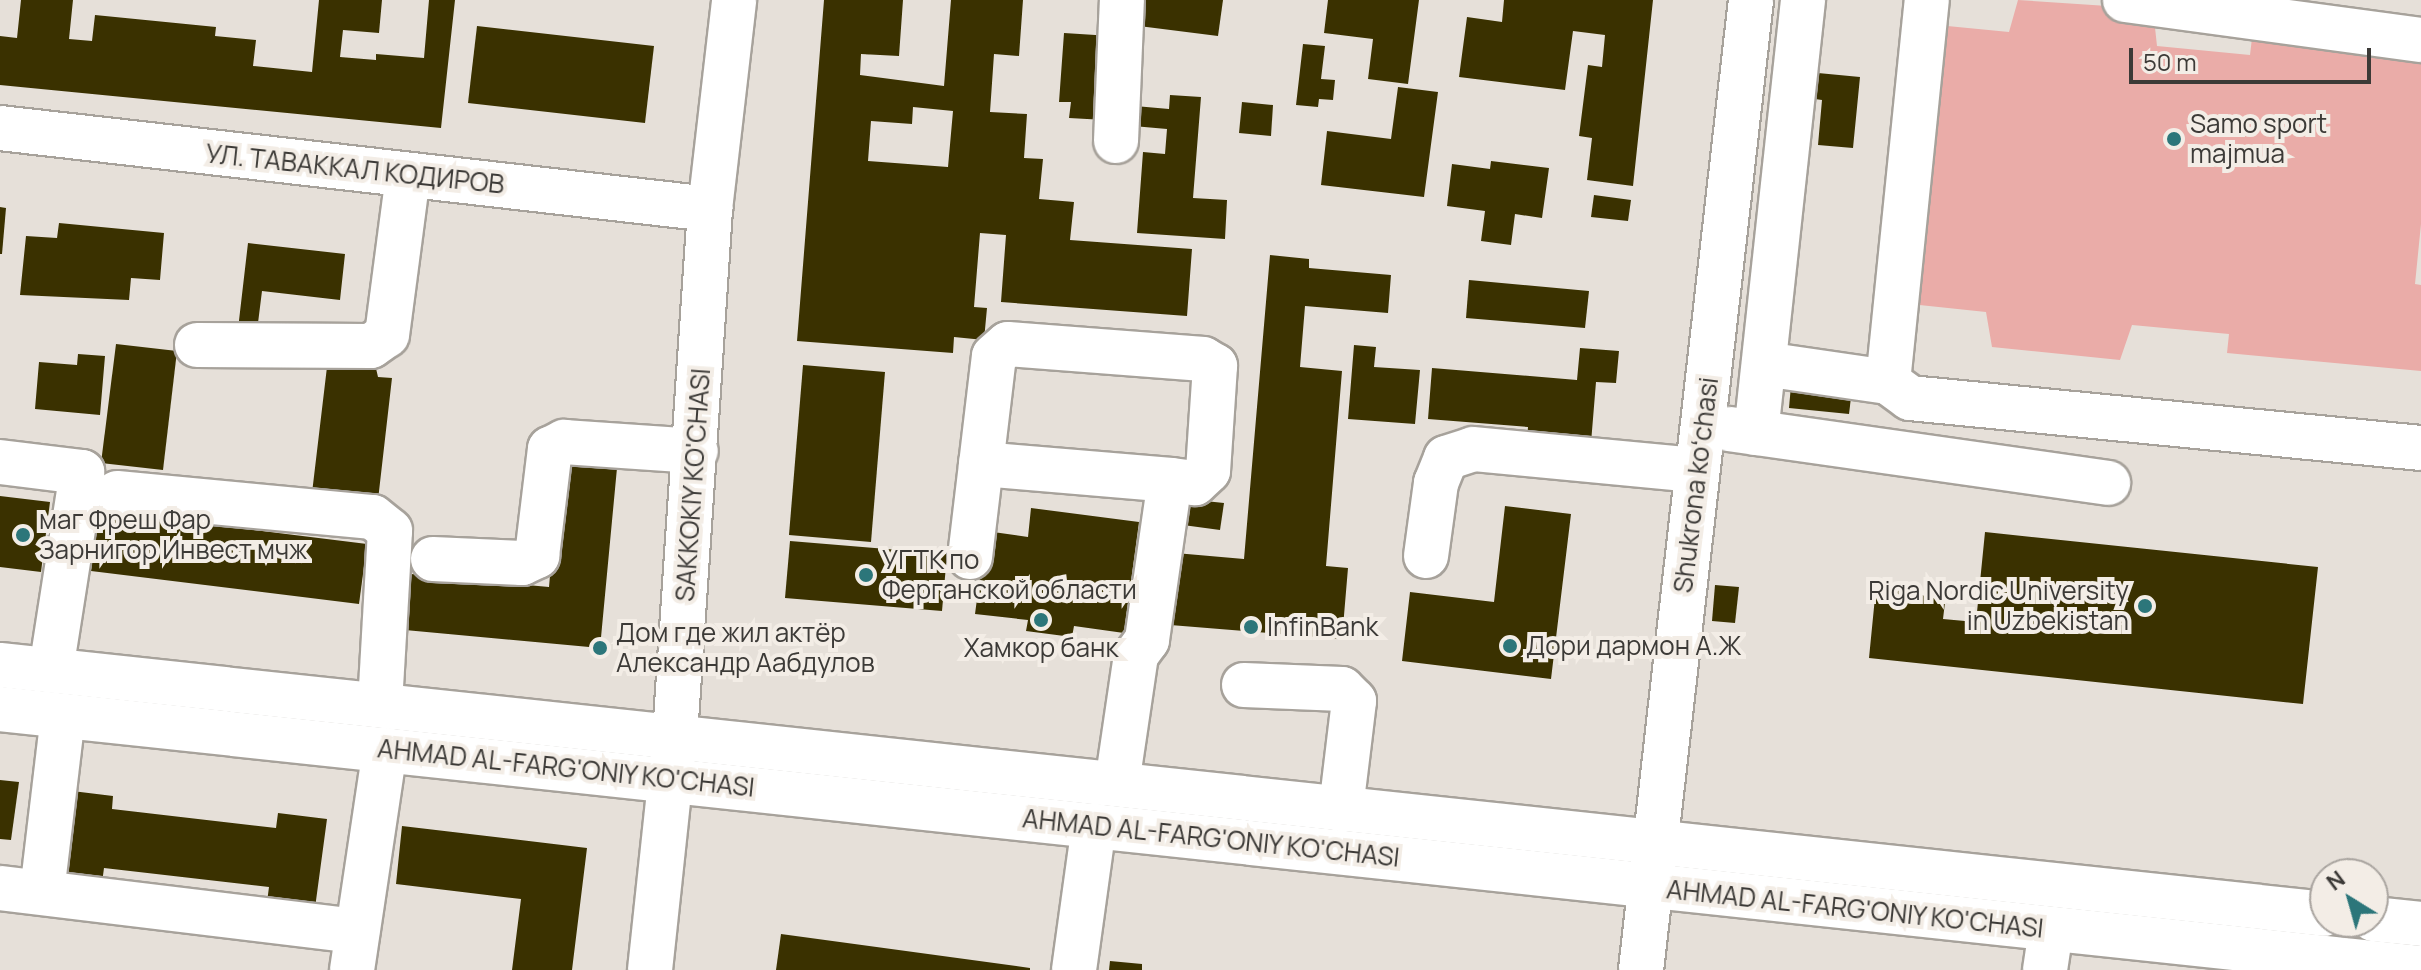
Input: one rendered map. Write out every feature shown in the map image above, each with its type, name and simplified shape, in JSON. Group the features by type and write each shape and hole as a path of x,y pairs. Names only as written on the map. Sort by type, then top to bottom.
{"main road":[{"name":"SAKKOKIY KO'CHASI","path":"650,970 675,735 710,209 734,0"},
{"path":"1116,141 1122,0"},
{"name":"Shukrona koʻchasi","path":"1641,970 1751,0"},
{"path":"1756,433 1803,0"},
{"path":"1888,382 1927,0"},
{"path":"2125,0 2421,40"},
{"name":"УЛ. ТАВАККАЛ КОДИРОВ","path":"0,128 710,209"},
{"path":"197,345 371,346 387,335 408,175"},
{"path":"970,557 981,464 994,356 1008,344 1203,359 1215,366 1208,471 1195,483 981,464"},
{"path":"1764,364 1888,382 1910,398 2421,448"},
{"path":"1702,425 2108,483"},
{"path":"433,559 522,563 537,556 550,449 564,442 696,451"},
{"path":"1426,556 1436,483 1446,458 1473,449 1697,470"},
{"path":"0,462 82,472 51,671"},
{"path":"1117,784 1136,655 1147,640 1170,480"},
{"path":"117,493 373,517 390,531 380,704"},
{"name":"AHMAD AL-FARG'ONIY KO'CHASI","path":"0,665 2309,912"},
{"path":"1244,685 1342,689 1354,701 1341,809"},
{"name":"AHMAD AL-FARG'ONIY KO'CHASI","path":"0,709 671,778 1650,888 2048,950 2421,968"},
{"path":"63,716 21,890 354,951 385,749"},
{"path":"1074,970 1094,825"},
{"path":"2389,921 2421,924"}],"shaded area":[{"name":"Samo sport majmua","path":"2018,0 2153,9 2157,46 2250,55 2254,21 2421,37 2421,224 2415,284 2421,285 2421,371 2227,353 2229,334 2132,325 2120,360 1992,347 1986,312 1910,304 1937,25 2009,32"}],"building":[{"path":"21,0 73,0 69,39 92,41 95,15 216,27 215,36 256,40 253,66 312,72 319,0 382,0 379,33 343,30 340,57 376,60 376,54 424,58 429,0 455,0 441,128 0,85 0,36 17,38"},
{"path":"824,0 903,0 899,56 861,54 860,75 944,86 951,0 1023,0 1019,56 994,54 990,112 1027,114 1024,158 1043,159 1039,199 1074,202 1070,240 1192,249 1187,316 1001,302 1006,235 980,233 974,307 987,308 984,340 954,337 953,353 797,341","holes":["913,107 953,111 948,167 868,161 871,121 912,124"]},
{"path":"1126,0 1223,0 1218,36 1123,24"},
{"path":"1328,0 1419,0 1408,84 1368,79 1373,39 1324,33"},
{"path":"1504,0 1653,0 1633,186 1587,180 1592,138 1579,136 1588,65 1602,67 1605,35 1573,31 1565,90 1459,77 1467,17 1502,22"},
{"path":"477,26 654,46 645,123 468,103"},
{"path":"1064,33 1111,36 1105,120 1069,118 1071,102 1059,102"},
{"path":"1303,44 1325,46 1321,79 1335,80 1333,100 1319,99 1318,107 1296,105"},
{"path":"1818,73 1860,77 1853,148 1818,145 1822,100 1815,99"},
{"path":"1398,87 1438,92 1424,197 1321,185 1327,131 1391,139"},
{"path":"1170,95 1201,97 1193,198 1227,200 1225,239 1137,233 1143,152 1165,154 1167,129 1133,126 1135,106 1169,109"},
{"path":"1242,102 1273,105 1271,136 1239,133"},
{"path":"1491,161 1549,168 1542,218 1515,214 1511,245 1481,241 1485,211 1447,206 1452,164 1490,169"},
{"path":"1594,195 1631,200 1628,221 1591,217"},
{"path":"0,207 6,208 2,254 0,254"},
{"path":"59,223 164,233 160,280 131,278 129,300 20,295 26,236 57,238"},
{"path":"248,243 345,254 340,300 262,291 257,331 238,329"},
{"path":"1270,255 1309,259 1309,268 1391,275 1388,313 1305,306 1300,367 1342,371 1326,566 1348,568 1342,639 1158,624 1164,552 1244,559"},
{"path":"1469,280 1589,291 1585,328 1466,318"},
{"path":"116,344 177,351 163,470 101,463"},
{"path":"1354,345 1376,347 1374,367 1420,370 1415,424 1348,419"},
{"path":"1580,348 1619,351 1616,383 1596,382 1591,443 1527,438 1528,427 1428,419 1432,368 1577,380"},
{"path":"329,350 375,364 378,377 392,378 378,500 312,493"},
{"path":"78,354 105,356 100,415 35,409 39,362 77,365"},
{"path":"803,365 885,372 871,542 789,535"},
{"path":"1792,374 1853,381 1849,414 1789,408"},
{"path":"560,463 617,468 600,648 405,630 411,574 549,587"},
{"name":"маг Фреш Фар Зарнигор Инвест мчж","path":"0,496 50,502 41,572 0,567"},
{"path":"1186,499 1224,503 1220,530 1183,525"},
{"path":"1505,506 1571,514 1551,679 1402,661 1410,592 1494,602"},
{"path":"1031,508 1139,522 1124,633 1074,626 1072,637 1026,631 1028,620 975,614 986,531 1028,537"},
{"path":"99,511 367,544 359,604 91,571"},
{"name":"Riga Nordic University in Uzbekistan","path":"1985,532 2318,567 2303,704 1869,658 1876,587 1946,594 1943,619 1976,622"},
{"path":"790,541 947,554 942,611 785,598"},
{"path":"1715,585 1739,587 1735,623 1712,621"},
{"path":"0,780 19,782 11,840 0,839"},
{"path":"64,790 113,796 112,809 276,828 278,813 327,819 315,908 267,902 269,887 104,868 102,883 54,877"},
{"path":"402,826 587,848 572,970 512,970 521,899 396,884"},
{"path":"781,934 1030,968 1030,970 776,970"},
{"path":"1110,961 1142,964 1142,970 1109,970"}],"place":[{"name":"Samo sport majmua","path":"2174,139"},
{"name":"маг Фреш Фар Зарнигор Инвест мчж","path":"23,535"},
{"name":"УГТК по Ферганской области","path":"866,575"},
{"name":"Riga Nordic University in Uzbekistan","path":"2145,606"},
{"name":"Хамкор банк","path":"1041,620"},
{"name":"InfinBank","path":"1251,627"},
{"name":"Дори дармон А.Ж","path":"1510,646"},
{"name":"Дом где жил актёр Александр Аабдулов","path":"600,648"}]}
